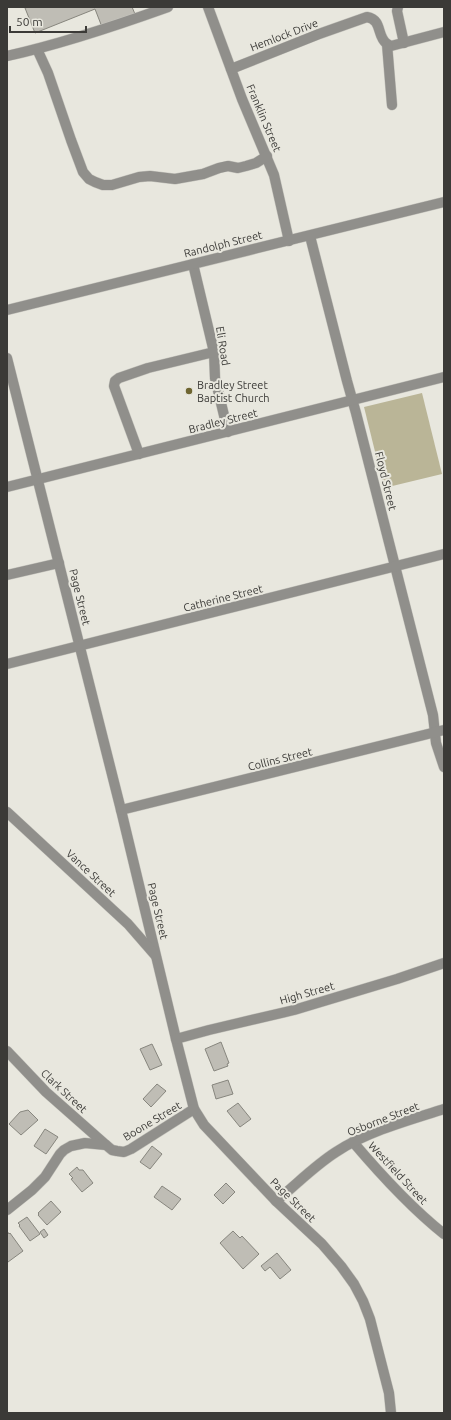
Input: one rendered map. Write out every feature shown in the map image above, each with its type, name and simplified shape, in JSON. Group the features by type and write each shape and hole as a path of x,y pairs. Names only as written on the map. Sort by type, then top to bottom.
{"street":[{"path":"7,56 98,32 168,7"},
{"name":"Franklin Street","path":"208,7 231,69 274,175 289,241"},
{"path":"398,7 397,11 404,43"},
{"name":"Hemlock Drive","path":"231,69 318,34 367,17 372,18 376,21 382,40 387,44 392,104"},
{"path":"387,44 391,46 444,32"},
{"path":"37,49 48,73 84,172 95,182 103,185 112,185 150,176 175,179 203,174 228,166 238,168 256,163 267,156"},
{"name":"Randolph Street","path":"7,310 444,202"},
{"name":"Floyd Street","path":"310,236 432,714 439,731"},
{"name":"Eli Road","path":"193,264 214,352 215,378 228,432"},
{"path":"139,454 114,386 115,381 119,378 148,368 214,352"},
{"name":"Page Street","path":"7,358 121,810 194,1109 204,1125 276,1201 322,1244 354,1284 370,1319 389,1393 391,1413"},
{"name":"Bradley Street","path":"7,487 444,378"},
{"name":"Catherine Street","path":"7,664 444,554"},
{"path":"7,575 59,563"},
{"path":"439,731 436,743 444,767"},
{"name":"Collins Street","path":"121,810 439,731"},
{"name":"Vance Street","path":"7,812 128,924 156,956"},
{"name":"High Street","path":"176,1039 294,1010 397,979 444,963"},
{"name":"Clark Street","path":"7,1052 46,1092 106,1145"},
{"name":"Boone Street","path":"7,1210 32,1190 45,1177 60,1154 71,1146 85,1143 106,1145 117,1152 124,1152 194,1109"},
{"name":"Osborne Street","path":"276,1201 319,1164 353,1142 444,1109"},
{"name":"Westfield Street","path":"353,1142 382,1176 416,1210 444,1234"}],"shaded area":[{"path":"422,393 442,474 384,488 364,407"}],"building":[{"path":"132,7 135,14 102,27 95,9 35,33 25,8"},
{"path":"221,1042 229,1063 227,1064 228,1066 214,1071 205,1049"},
{"path":"152,1044 162,1065 150,1070 140,1049"},
{"path":"228,1080 233,1094 216,1099 212,1085"},
{"path":"157,1084 166,1091 151,1107 143,1099"},
{"path":"238,1103 251,1119 240,1127 227,1111"},
{"path":"28,1110 38,1120 21,1135 9,1124 20,1112"},
{"path":"45,1129 58,1137 46,1154 34,1146"},
{"path":"152,1146 162,1154 150,1169 140,1162"},
{"path":"77,1167 79,1170 83,1170 93,1183 82,1192 71,1179 73,1178 69,1174"},
{"path":"226,1183 235,1192 223,1204 214,1195"},
{"path":"162,1186 181,1199 172,1210 154,1197"},
{"path":"51,1201 61,1212 47,1225 38,1213"},
{"path":"27,1217 40,1234 30,1241 18,1223"},
{"path":"44,1229 48,1235 44,1238 40,1232"},
{"path":"7,1231 23,1251 8,1262 7,1261"},
{"path":"233,1231 240,1238 242,1236 259,1254 243,1269 220,1243"},
{"path":"277,1253 291,1270 280,1279 270,1267 265,1271 261,1266"}],"place":[{"name":"Bradley Street Baptist Church","path":"189,391"}]}
